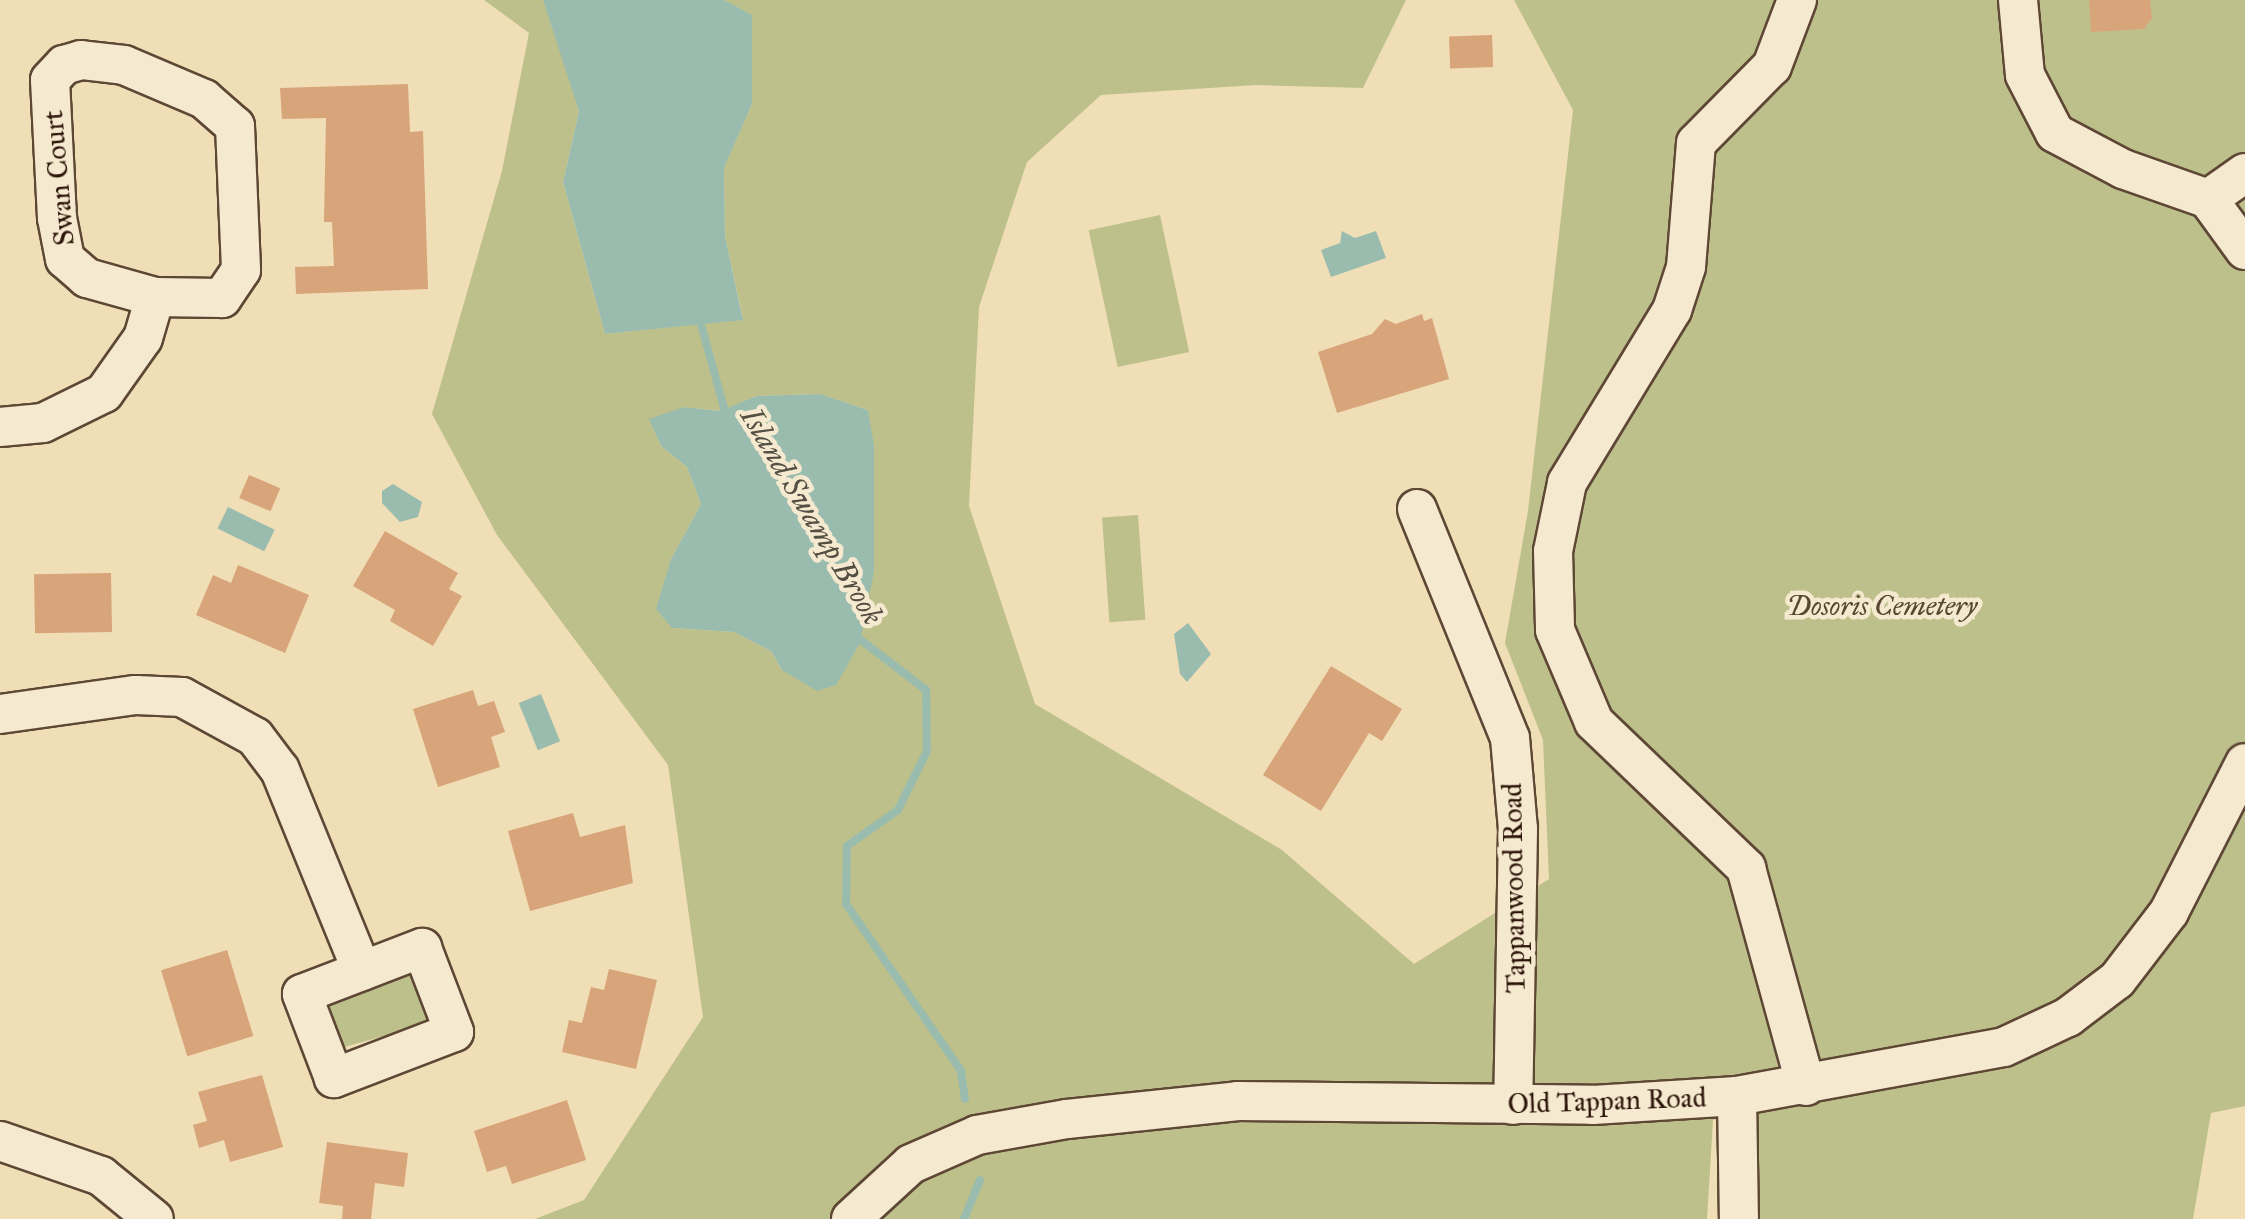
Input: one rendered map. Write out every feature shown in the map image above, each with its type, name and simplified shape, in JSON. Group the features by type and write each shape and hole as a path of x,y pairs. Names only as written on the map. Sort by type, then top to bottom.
{"street":[{"path":"1797,0 1772,66 1696,143 1686,268 1672,310 1599,421 1567,484 1553,551 1556,630 1594,722 1746,868 1806,1086"},
{"path":"2018,0 2025,76 2055,134 2123,168 2208,199 2245,250"},
{"name":"Swan Court","path":"64,64 124,65 204,100 235,126 241,270 235,287 222,298 155,297 87,278 65,258 56,218 50,80 64,64"},
{"path":"2208,199 2245,173"},
{"path":"0,426 43,423 104,393 143,338 155,297"},
{"name":"Tappanwood Road","path":"1418,509 1510,738 1518,829 1513,1105"},
{"path":"0,714 136,696 182,697 254,737 280,770 362,971"},
{"name":"Old Tappan Road","path":"851,1219 911,1164 995,1132 1238,1101 1513,1105 1738,1096 2004,1047 2068,1017 2117,980 2169,912 2245,763"},
{"path":"1738,1096 1739,1219"},
{"path":"0,1140 101,1176 154,1219"}],"green space":[{"name":"Dosoris Cemetery","path":"484,0 543,0 565,58 579,111 563,182 605,334 743,319 725,236 724,167 752,104 752,16 724,0 1406,0 1363,88 1256,85 1101,95 1027,162 979,307 969,506 1035,704 1282,850 1414,964 1549,879 1543,740 1505,643 1528,511 1573,110 1514,0 2245,0 2245,1106 2211,1113 2193,1219 1754,1219 1758,1106 1713,1120 1707,1219 535,1219 584,1200 703,1017 668,765 497,535 432,414 502,171 529,33","holes":["819,394 868,410 874,571 782,670 771,651 734,632 672,628 671,559 701,504 687,467 661,446 650,420 684,407 722,411 756,396"]},
{"path":"1160,215 1189,352 1118,367 1089,230"},
{"path":"1138,515 1145,620 1109,622 1102,518"},
{"path":"414,971 429,1023 330,1051 315,999"}],"water":[{"path":"543,0 724,0 752,15 752,104 724,168 725,236 743,320 605,334 563,182 579,111"},
{"path":"1342,231 1355,238 1376,231 1386,258 1331,277 1321,250 1340,243"},
{"path":"820,394 868,410 874,446 874,571 860,643 836,685 817,691 782,670 771,651 734,632 672,628 656,609 671,559 701,504 687,467 661,446 649,419 684,407 721,411 756,396"},
{"path":"393,484 422,502 418,517 400,522 382,503 382,491"},
{"path":"228,507 275,530 264,551 217,529"},
{"path":"1188,623 1211,654 1187,682 1180,674 1174,634"},
{"path":"541,694 560,741 538,750 519,703"}],"building":[{"path":"2089,0 2150,0 2152,18 2144,29 2091,32"},
{"path":"1492,35 1493,67 1450,68 1449,37"},
{"path":"408,84 410,132 423,131 428,289 296,294 295,267 334,266 332,222 324,222 326,118 282,119 280,88"},
{"path":"1422,314 1424,321 1432,318 1449,379 1337,413 1318,352 1372,334 1385,319 1396,324"},
{"path":"249,475 280,488 271,511 239,498"},
{"path":"385,531 458,573 449,589 462,596 433,646 390,621 395,610 353,586"},
{"path":"238,565 309,595 285,653 196,615 213,575 231,583"},
{"path":"111,573 112,632 35,633 34,574"},
{"path":"1331,666 1402,709 1382,741 1369,733 1321,811 1263,775"},
{"path":"473,690 478,706 494,701 505,732 491,737 500,767 438,787 413,709"},
{"path":"573,813 580,837 625,825 633,883 530,911 508,831"},
{"path":"227,950 253,1036 187,1056 161,970"},
{"path":"609,969 657,980 636,1069 562,1052 569,1020 582,1023 591,987 604,990"},
{"path":"262,1075 283,1147 230,1162 224,1140 199,1148 193,1125 207,1121 198,1092"},
{"path":"567,1100 586,1160 512,1184 506,1166 487,1172 474,1131"},
{"path":"327,1142 408,1153 404,1187 375,1183 371,1219 342,1219 343,1206 319,1203"}],"waterway":[{"name":"Island Swamp Brook","path":"699,317 727,419"},
{"name":"Island Swamp Brook","path":"857,637 926,690 927,751 898,810 847,846 846,904 961,1071 965,1099"},
{"name":"Island Swamp Brook","path":"964,1219 980,1180"}]}
